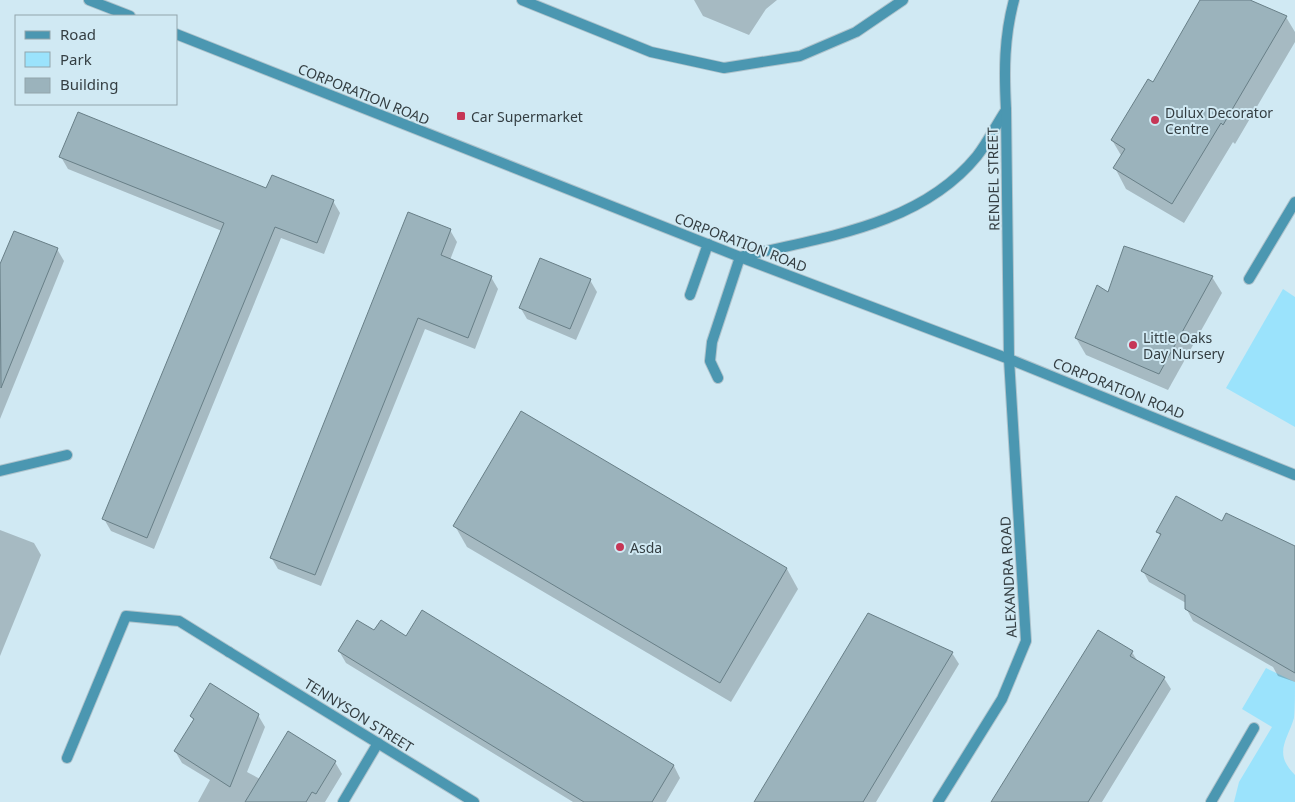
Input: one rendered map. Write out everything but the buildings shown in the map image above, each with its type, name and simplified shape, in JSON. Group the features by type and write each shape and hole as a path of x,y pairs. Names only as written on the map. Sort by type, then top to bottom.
{"street":[{"path":"89,0 127,15"},
{"path":"522,0 651,52 724,68 800,56 856,32 903,0"},
{"name":"RENDEL STREET","path":"1009,359 1004,70 1007,25 1014,0"},
{"name":"CORPORATION ROAD","path":"178,35 740,257 1009,359 1295,476"},
{"path":"718,378 710,361 712,342 740,257 872,224 903,212 923,201 959,175 978,155 1006,109"},
{"path":"1249,279 1295,202"},
{"path":"690,295 708,244"},
{"name":"ALEXANDRA ROAD","path":"938,802 1002,699 1026,641 1009,359"},
{"path":"0,471 67,455"},
{"name":"TENNYSON STREET","path":"67,758 126,616 180,621 474,802"},
{"path":"1211,802 1254,728"},
{"path":"343,802 378,743"}],"green space":[{"path":"1283,289 1295,297 1295,427 1226,388"},
{"path":"1266,668 1295,682 1294,718 1285,740 1283,753 1288,767 1295,775 1295,802 1234,802 1239,782 1272,727 1242,709"}],"place":[{"name":"Car Supermarket","path":"461,116"},
{"name":"Dulux Decorator Centre","path":"1155,120"},
{"name":"Little Oaks Day Nursery","path":"1133,345"},
{"name":"Asda","path":"620,547"}]}
